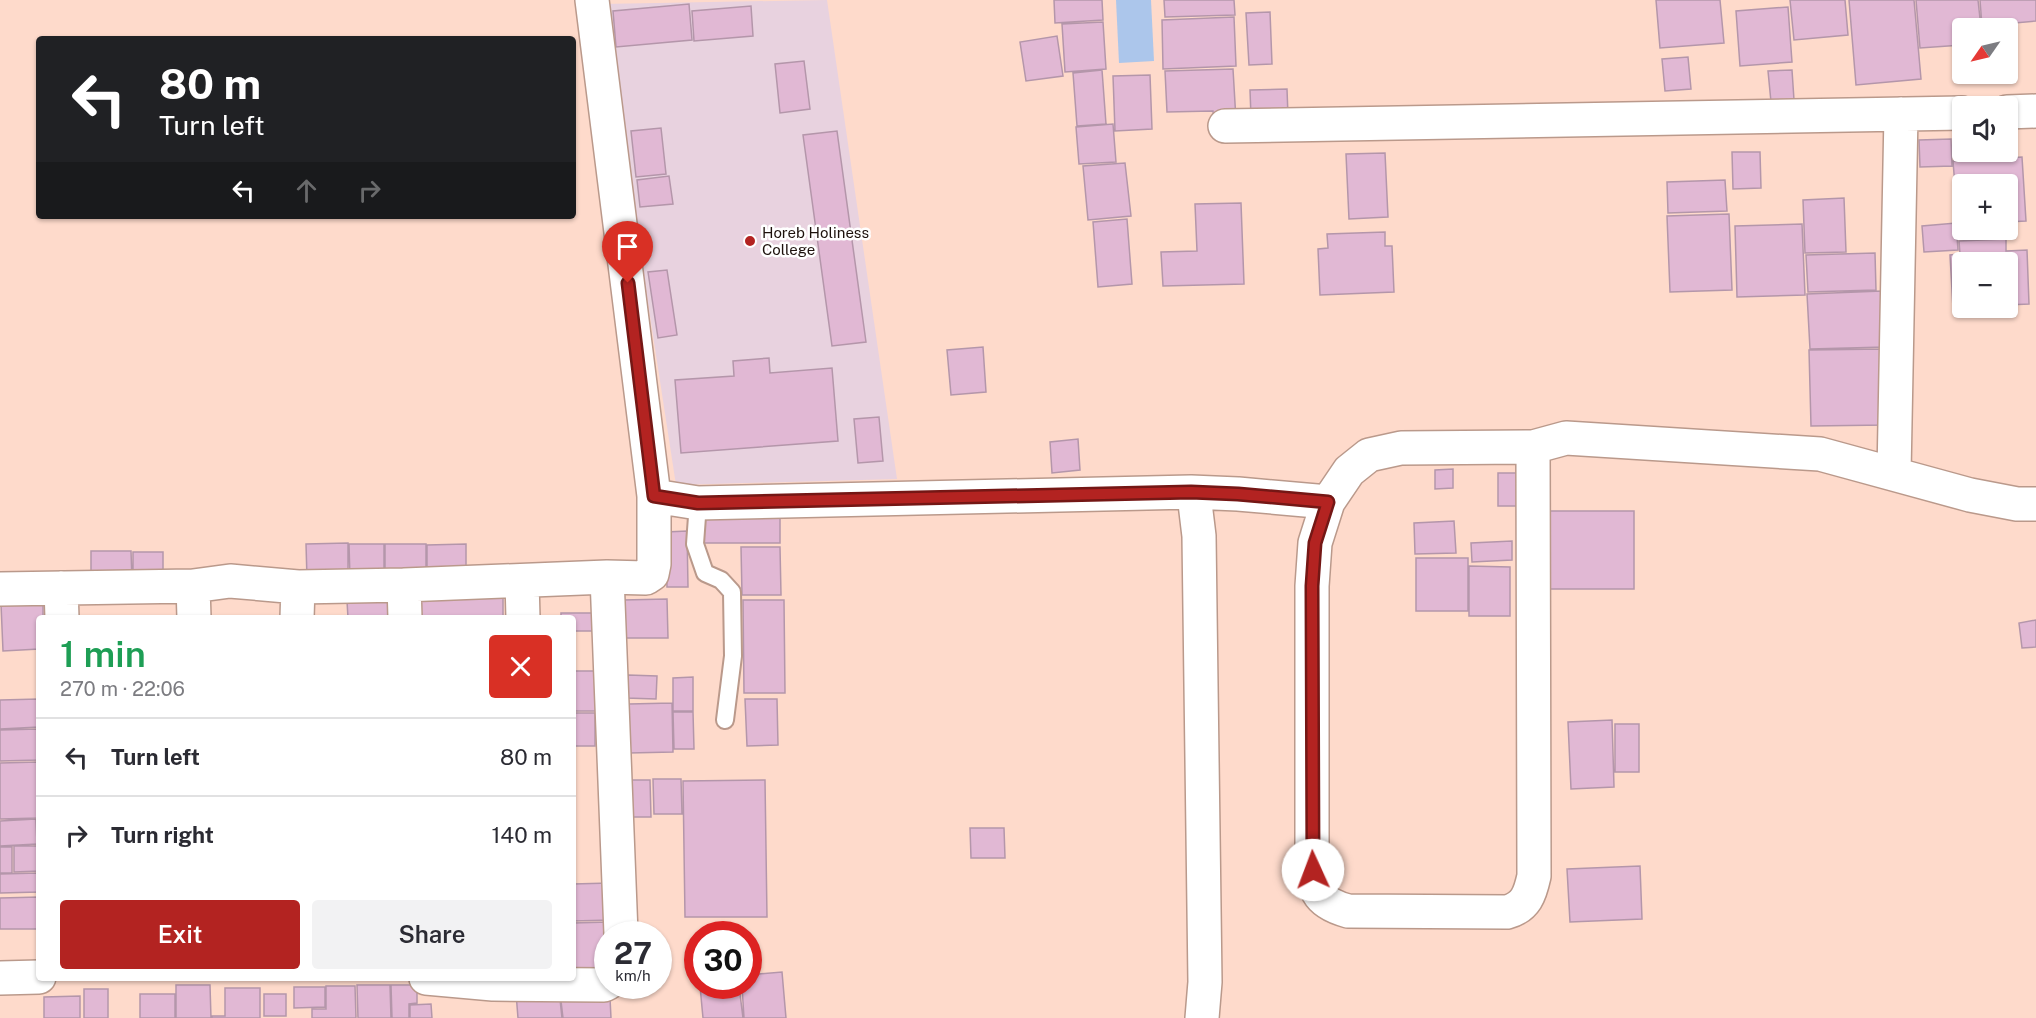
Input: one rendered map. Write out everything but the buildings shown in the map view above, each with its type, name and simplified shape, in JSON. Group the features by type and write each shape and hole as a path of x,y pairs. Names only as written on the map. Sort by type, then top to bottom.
{"street":[{"path":"0,589 61,603 193,602 230,581 298,602 404,585 607,577 646,578 652,574 654,496 592,0"},
{"path":"2018,112 2036,111"},
{"path":"1225,126 1952,113"},
{"path":"1894,473 1901,114"},
{"path":"1533,447 1534,876 1530,895 1523,905 1507,912 1348,911 1330,906 1314,884 1311,857 1312,586 1315,543 1328,502 1349,471 1369,455 1401,448 1533,447 1566,438 1820,454 1970,495 2017,504 2036,504"},
{"path":"654,496 698,503 1191,492 1328,502"},
{"path":"1191,492 1195,502 1199,536 1205,982 1202,1018"},
{"path":"607,577 620,921"},
{"path":"522,581 523,615"},
{"path":"404,585 405,615"},
{"path":"0,978 36,977"},
{"path":"460,981 493,984 532,981 594,984"}],"lane":[{"path":"698,503 695,544 705,573 721,580 732,592 733,656 726,720"}],"shaded area":[{"name":"Horeb Holiness College","path":"827,0 897,479 676,485 602,4"}],"water":[{"path":"1116,0 1151,0 1154,61 1119,63"}],"place":[{"name":"Horeb Holiness College","path":"750,241"}],"route":[{"path":"628,283 654,496 698,503 1191,492 1328,502 1315,543 1312,586 1311,857 1313,870"}]}
